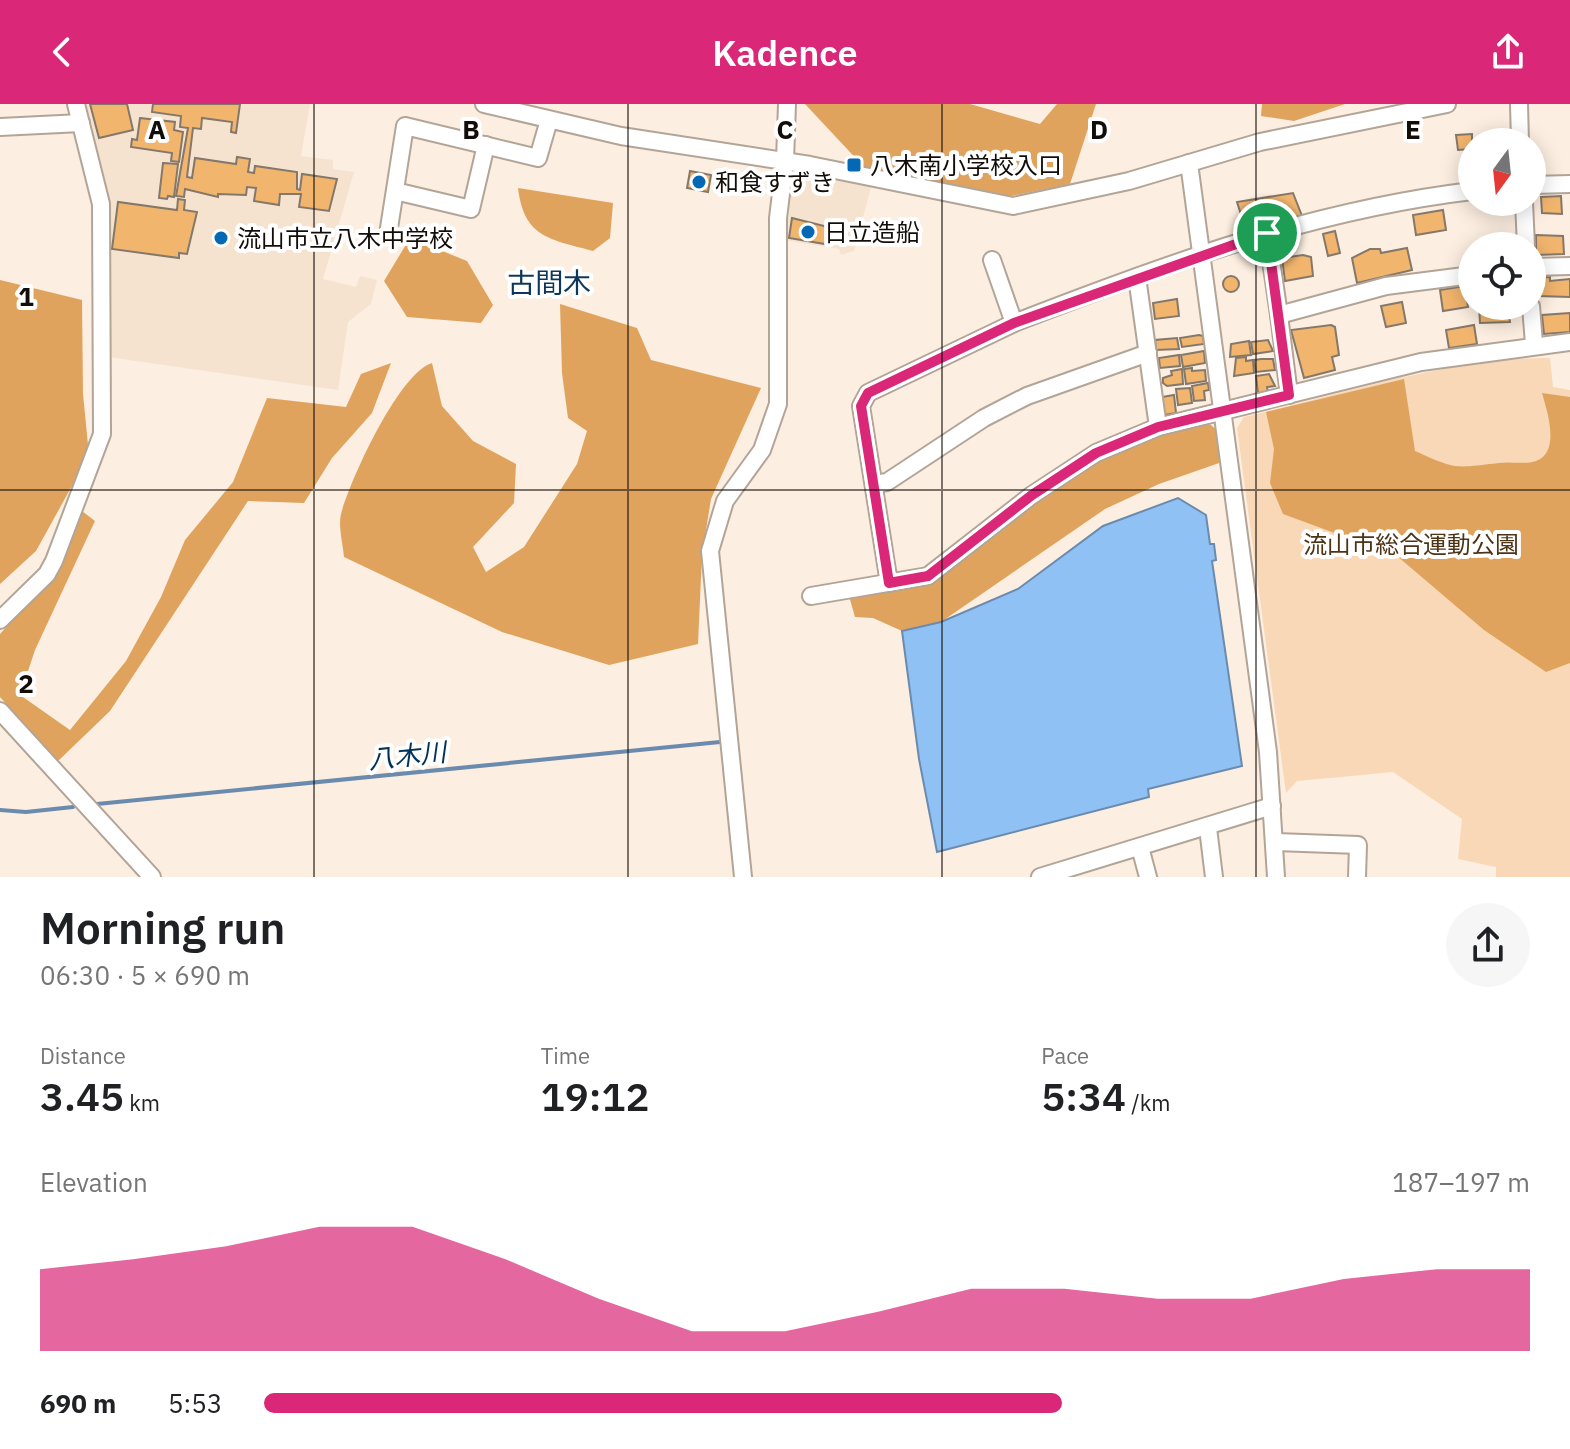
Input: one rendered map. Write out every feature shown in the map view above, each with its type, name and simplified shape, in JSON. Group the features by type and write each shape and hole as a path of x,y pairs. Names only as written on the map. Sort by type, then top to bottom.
{"street":[{"path":"0,620 47,574 102,434 102,217 76,104"},
{"path":"743,877 710,551 725,501 762,450 778,404 778,218 785,161 787,104"},
{"path":"491,105 621,136 785,161 1013,206 1051,200 1260,142 1447,104"},
{"path":"1519,104 1520,128"},
{"path":"389,228 405,126 538,158 549,120"},
{"path":"0,127 81,123"},
{"path":"395,191 471,209 486,145"},
{"path":"1189,163 1268,752 1276,877"},
{"path":"1546,185 1570,184"},
{"path":"889,583 861,406 868,393 1014,323 1200,254 1267,233 1379,205 1458,193"},
{"path":"1267,233 1289,395"},
{"path":"992,260 1014,323"},
{"path":"1546,267 1570,266"},
{"path":"1137,277 1158,427"},
{"path":"1279,315 1386,286 1458,277"},
{"path":"1532,320 1534,344"},
{"path":"811,596 928,576 1032,495 1096,453 1158,427 1421,362 1534,344 1570,342"},
{"path":"874,484 887,482 984,418 1027,396 1148,353"},
{"path":"0,711 152,877"},
{"path":"1040,877 1272,806"},
{"path":"1208,828 1214,877"},
{"path":"1276,842 1358,845 1357,877"},
{"path":"1140,847 1148,877"}],"shaded area":[{"name":"流山市立八木中学校","path":"85,104 310,104 301,156 333,160 333,169 354,172 323,279 356,287 360,276 377,280 371,304 348,322 338,390 108,357 108,201"},
{"path":"796,173 871,187 854,251 841,255 839,249 784,240 788,178"}],"green space":[{"path":"805,104 970,104 1040,124 1057,104 1096,104 1070,184 1001,198 863,166"},
{"path":"1262,104 1345,104 1294,121 1261,116"},
{"path":"518,188 613,203 610,238 593,251 542,234 526,217"},
{"path":"410,238 467,261 493,305 481,323 407,317 384,281"},
{"path":"0,280 82,300 83,394 89,455 36,551 0,584"},
{"path":"560,304 637,328 651,360 761,388 711,499 702,555 698,644 609,665 502,632 344,557 341,514 354,477 391,406 419,371 432,363 442,406 473,441 516,464 514,503 473,547 486,572 524,547 577,464 587,431 568,418 562,373"},
{"name":"流山市総合運動公園","path":"1550,358 1553,387 1570,390 1570,877 1496,877 1496,867 1458,859 1462,819 1393,772 1297,781 1286,793 1237,428 1244,417 1436,370 1513,359"},
{"path":"391,363 372,413 332,458 304,503 248,501 110,711 57,762 0,697 0,634 47,577 67,546 82,511 95,521 35,650 20,695 70,730 126,661 161,597 185,540 233,482 267,398 346,407 361,374"},
{"path":"1404,379 1415,451 1456,466 1536,461 1544,456 1550,440 1542,393 1570,397 1570,663 1546,672 1484,630 1397,556 1283,514 1270,483 1274,449 1266,412"},
{"path":"1205,420 1218,431 1222,462 1159,484 1105,509 941,622 902,631 873,618 855,617 849,596 933,580 1083,468 1149,438"}],"water":[{"path":"1178,498 1206,515 1210,544 1214,544 1216,560 1212,561 1242,766 1148,789 1149,797 937,852 919,759 902,631 941,622 1018,589 1103,526"}],"building":[{"path":"90,104 127,104 133,130 99,138"},
{"path":"153,104 240,104 236,133 231,132 232,122 202,118 201,129 193,128 187,177 192,178 195,158 236,164 237,157 250,159 248,172 254,173 255,166 297,172 297,189 300,190 302,174 337,179 329,211 299,207 301,194 280,194 279,205 254,201 256,188 247,187 246,195 218,194 218,197 185,189 184,197 176,196 188,128 180,127 181,116 152,112"},
{"path":"140,118 175,122 174,130 183,132 179,162 171,161 172,153 131,147 132,139 137,140"},
{"path":"163,163 178,164 174,197 168,196 167,199 159,198"},
{"name":"和食すずき","path":"690,171 711,175 708,192 687,188"},
{"path":"1293,193 1302,216 1285,220 1284,214 1280,216 1282,222 1254,231 1252,225 1245,227 1237,202"},
{"path":"1561,196 1562,214 1546,213 1546,197"},
{"path":"178,199 185,200 184,210 197,212 187,254 179,253 179,258 112,249 118,202 177,210"},
{"path":"1443,210 1446,230 1416,235 1413,215"},
{"name":"日立造船","path":"792,218 828,227 825,244 789,238"},
{"path":"1335,231 1340,253 1328,256 1323,234"},
{"path":"1546,235 1563,236 1564,254 1546,255"},
{"path":"1407,248 1412,270 1357,283 1352,258 1370,249 1380,249 1381,253"},
{"path":"1311,257 1313,276 1285,281 1282,258"},
{"path":"1231,276 1237,278 1237,290 1231,292 1225,290 1223,284 1225,278"},
{"path":"1546,277 1550,277 1550,281 1570,279 1570,297 1546,296"},
{"path":"1458,287 1458,309 1443,311 1440,290"},
{"path":"1177,299 1179,316 1155,319 1153,303"},
{"path":"1402,302 1406,323 1386,327 1381,306"},
{"path":"1570,313 1570,332 1544,334 1543,320 1546,320 1546,315"},
{"path":"1480,320 1510,322 1480,323"},
{"path":"1474,325 1477,344 1449,348 1446,330"},
{"path":"1335,327 1339,355 1332,357 1335,370 1304,378 1291,330"},
{"path":"1203,336 1204,344 1182,347 1180,338"},
{"path":"1177,338 1179,349 1156,350 1155,340"},
{"path":"1268,340 1273,351 1253,354 1251,342"},
{"path":"1249,341 1251,355 1230,357 1231,344"},
{"path":"1204,351 1205,363 1183,367 1181,355"},
{"path":"1179,355 1180,366 1160,368 1159,358"},
{"path":"1246,357 1246,361 1253,360 1254,373 1234,376 1236,358"},
{"path":"1273,359 1275,370 1256,372 1254,360"},
{"path":"1192,368 1192,371 1205,370 1206,381 1186,384 1184,369"},
{"path":"1182,369 1183,384 1167,386 1163,383 1163,378 1172,375 1171,371"},
{"path":"1269,374 1275,386 1267,387 1268,392 1258,393 1256,376"},
{"path":"1208,383 1209,390 1204,391 1205,400 1194,401 1192,386"},
{"path":"1190,388 1192,403 1178,405 1176,389"},
{"path":"1174,395 1176,413 1164,415 1162,397"}],"waterway":[{"name":"八木川","path":"97,804 720,742"},
{"name":"八木川","path":"0,810 26,812 73,807"}],"place":[{"name":"八木南小学校入口","path":"854,165"},
{"name":"和食すずき","path":"699,182"},
{"name":"日立造船","path":"808,232"},
{"name":"流山市立八木中学校","path":"221,238"}],"district":[{"name":"古間木","path":"549,282"}],"route":[{"path":"1267,233 1289,395 1158,427 1096,453 1032,495 928,576 889,583 861,406 868,393 1014,323 1091,293 1267,233"}]}
